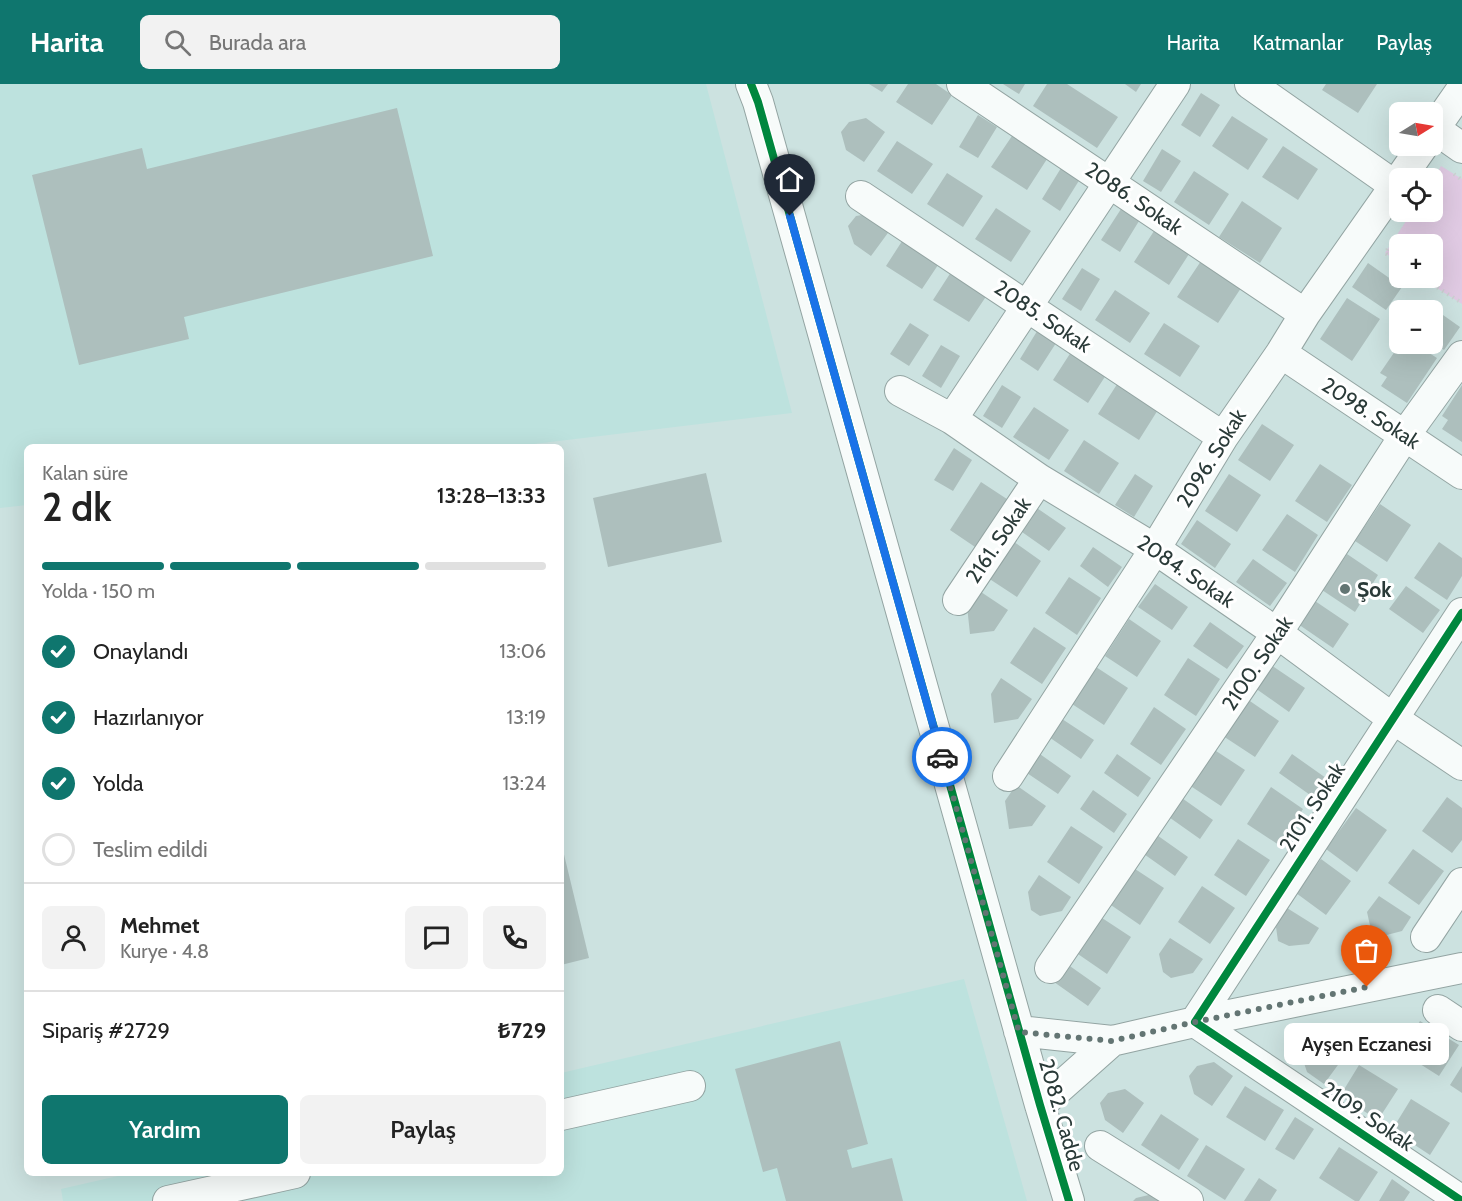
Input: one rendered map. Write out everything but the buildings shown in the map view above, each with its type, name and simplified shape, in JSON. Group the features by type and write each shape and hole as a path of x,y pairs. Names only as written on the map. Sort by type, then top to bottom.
{"street":[{"name":"2086. Sokak","path":"962,84 1305,314"},
{"path":"952,419 1175,84"},
{"path":"1250,84 1389,182"},
{"name":"2096. Sokak","path":"1443,117 1462,89"},
{"name":"2082. Cadde","path":"756,90 1019,1032 1069,1201"},
{"path":"1443,141 1462,148"},
{"name":"2096. Sokak","path":"1008,776 1155,549 1223,437 1389,193"},
{"name":"2085. Sokak","path":"861,196 1223,437"},
{"name":"2098. Sokak","path":"1281,353 1462,474"},
{"name":"2100. Sokak","path":"1050,968 1278,633 1405,435 1462,356"},
{"name":"2084. Sokak","path":"900,391 952,419 1039,479 1155,549 1278,633 1392,718 1462,765"},
{"name":"2161. Sokak","path":"958,600 1039,479"},
{"name":"2101. Sokak","path":"1195,1022 1462,613"},
{"path":"1426,937 1462,883"},
{"path":"1019,1032 1112,1041 1462,968"},
{"name":"2109. Sokak","path":"1195,1022 1462,1201"},
{"path":"1040,1105 1112,1041"},
{"path":"564,1114 690,1086"},
{"path":"1100,1146 1188,1201"},
{"path":"168,1201 282,1176"}],"path":[{"path":"1438,288 1462,303"}],"shaded area":[{"path":"0,84 706,84 792,413 534,444 24,444 24,505 0,508"},
{"path":"1441,166 1462,179 1462,304 1437,288 1443,288 1443,234 1398,234 1405,222 1443,222 1443,168 1440,168"},
{"path":"964,979 1027,1201 63,1201 61,1189 118,1176 564,1176 564,1072"}],"cycle path":[{"path":"751,84 758,102 1069,1201"},
{"path":"1462,613 1195,1022 1462,1201"}],"way so far":[{"path":"942,757 1019,1032 1112,1041 1367,987"}],"place":[{"name":"Şok","path":"1345,589"},
{"name":"Ayşen Eczanesi","path":"1367,987"}],"route":[{"path":"790,216 942,757"}]}
